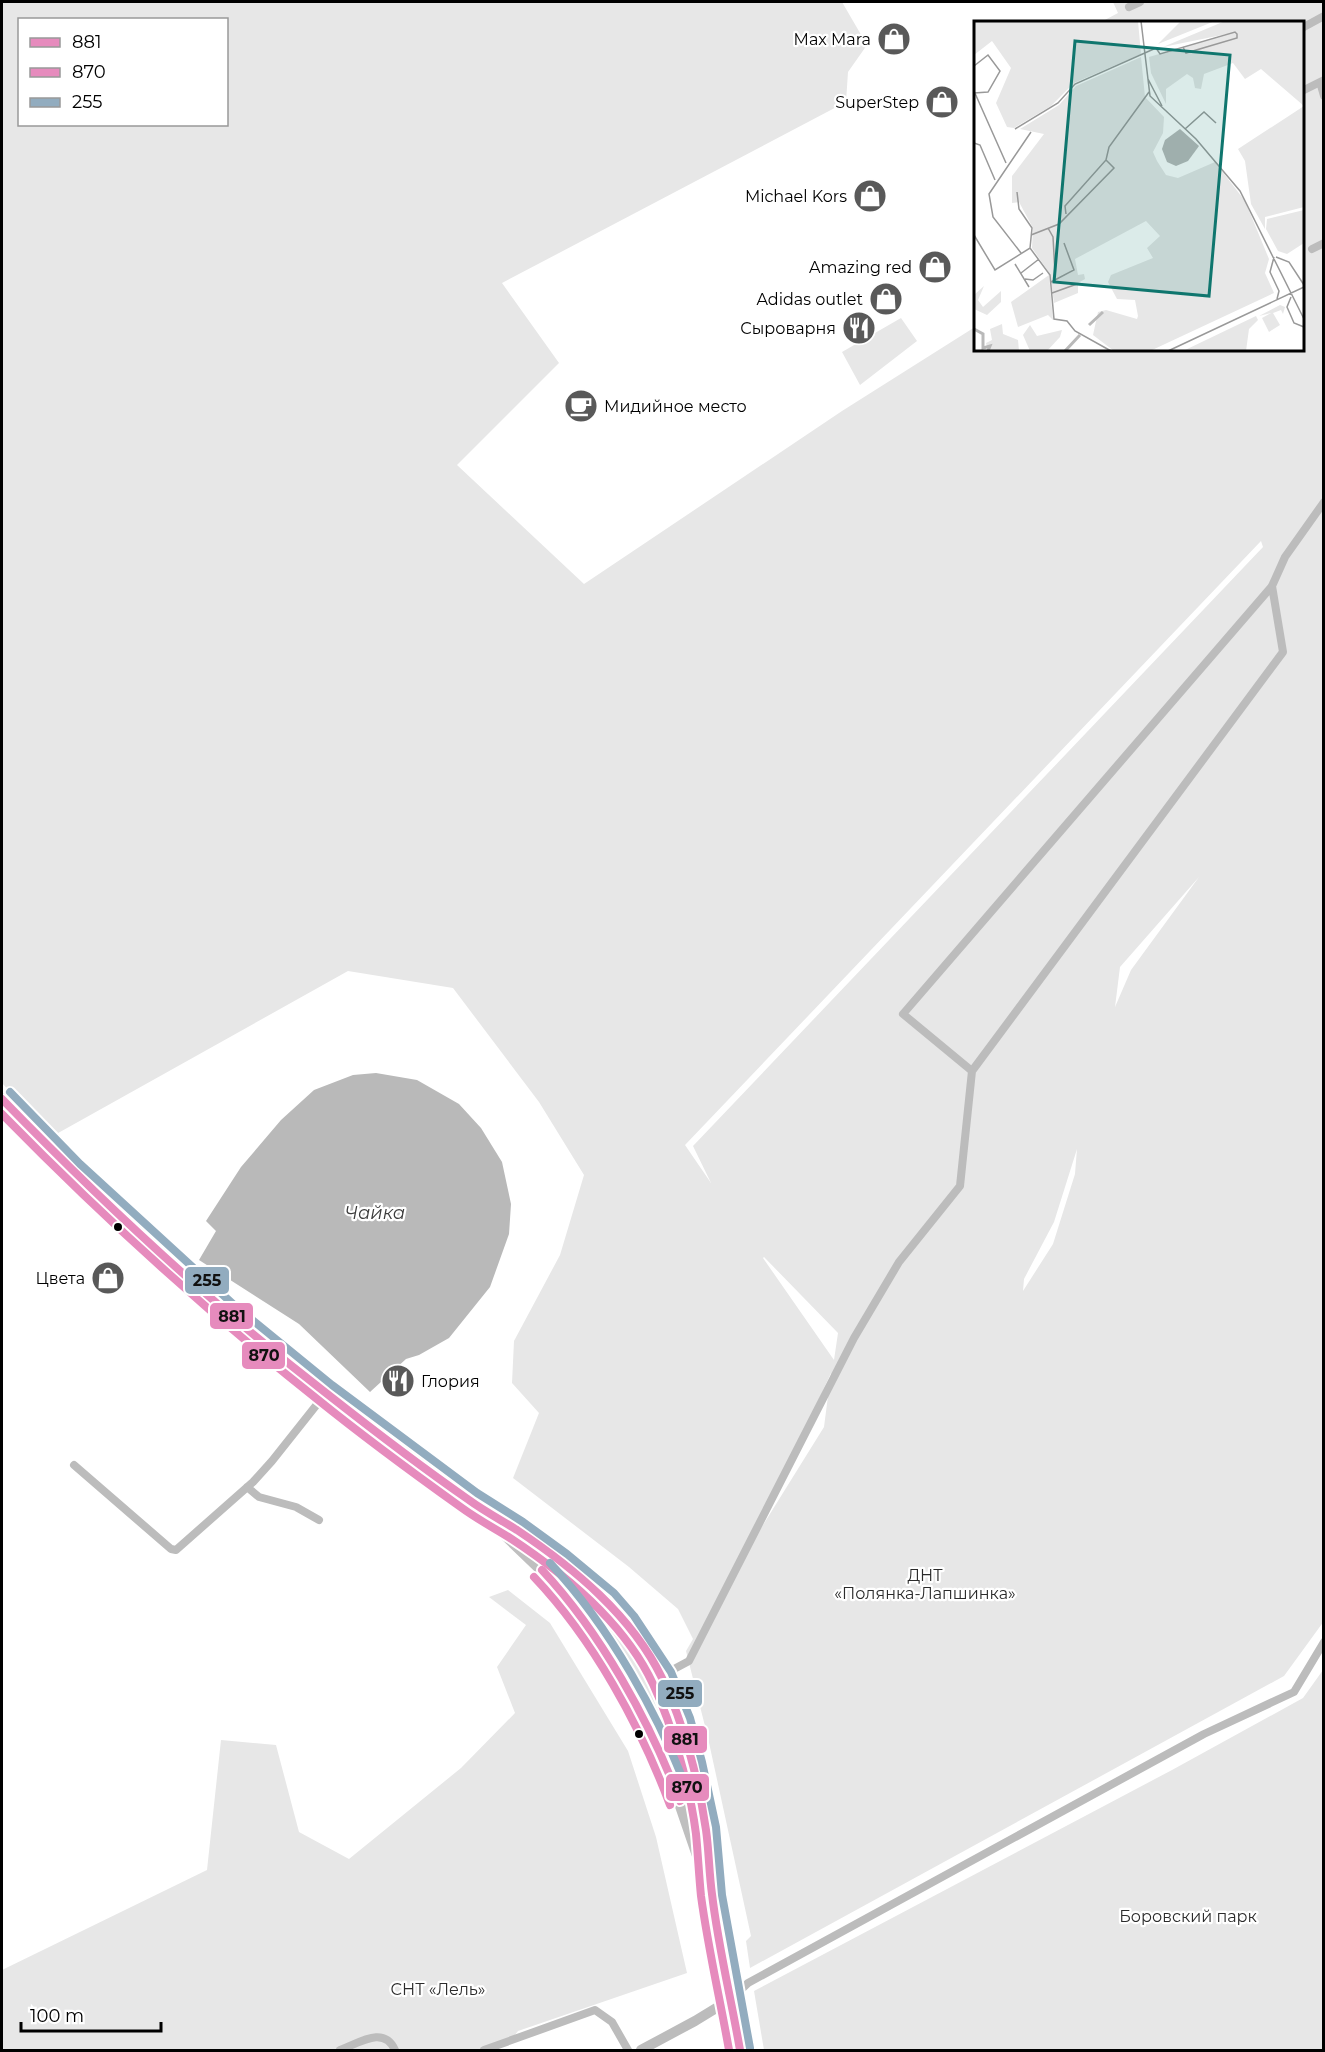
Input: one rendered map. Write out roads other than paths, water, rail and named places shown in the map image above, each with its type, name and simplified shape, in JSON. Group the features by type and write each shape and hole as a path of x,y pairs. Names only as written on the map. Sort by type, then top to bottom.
{"main road":[{"path":"2,1099 73,1172 227,1313 326,1393 471,1502 517,1530 561,1562 607,1601 632,1631 661,1676 680,1722 692,1765 706,1829 712,1896 740,2050"},
{"path":"471,1502 546,1574 593,1634 614,1668 648,1727 669,1771 712,1896"}],"street":[{"path":"1129,7 1140,2"},
{"path":"1304,27 1323,16"},
{"path":"1304,90 1322,81 1323,96"},
{"path":"1312,249 1323,243"},
{"path":"972,1071 903,1014 1272,586 1285,557 1323,502"},
{"path":"661,1676 689,1661 854,1338 899,1262 960,1186 972,1071 1283,652 1272,586"},
{"path":"74,1465 171,1549 176,1550 247,1487 272,1461 326,1393"},
{"path":"247,1487 259,1497 296,1507 319,1520"},
{"path":"641,2050 731,1999 748,1983 1203,1734 1294,1692 1323,1641"},
{"path":"484,2050 595,2010 612,2022 628,2050"},
{"path":"340,2050 383,2036 391,2042 394,2050"}],"water":[{"name":"Чайка","path":"376,1073 417,1080 459,1104 481,1128 502,1162 511,1204 509,1234 490,1287 449,1338 419,1355 406,1359 370,1392 299,1324 199,1260 216,1231 206,1221 241,1167 281,1120 314,1090 353,1075"}],"place":[{"name":"Max Mara","path":"894,39"},
{"name":"SuperStep","path":"942,102"},
{"name":"Michael Kors","path":"870,196"},
{"name":"Amazing red","path":"935,267"},
{"name":"Adidas outlet","path":"886,299"},
{"name":"Сыроварня","path":"859,328"},
{"name":"Мидийное место","path":"581,406"},
{"name":"Цвета","path":"108,1278"},
{"name":"Глория","path":"398,1381"}],"park label":[{"name":"ДНТ «Полянка-Лапшинка»","path":"925,1584"},
{"name":"Боровский парк","path":"1188,1916"},
{"name":"СНТ «Лель»","path":"438,1989"}]}
